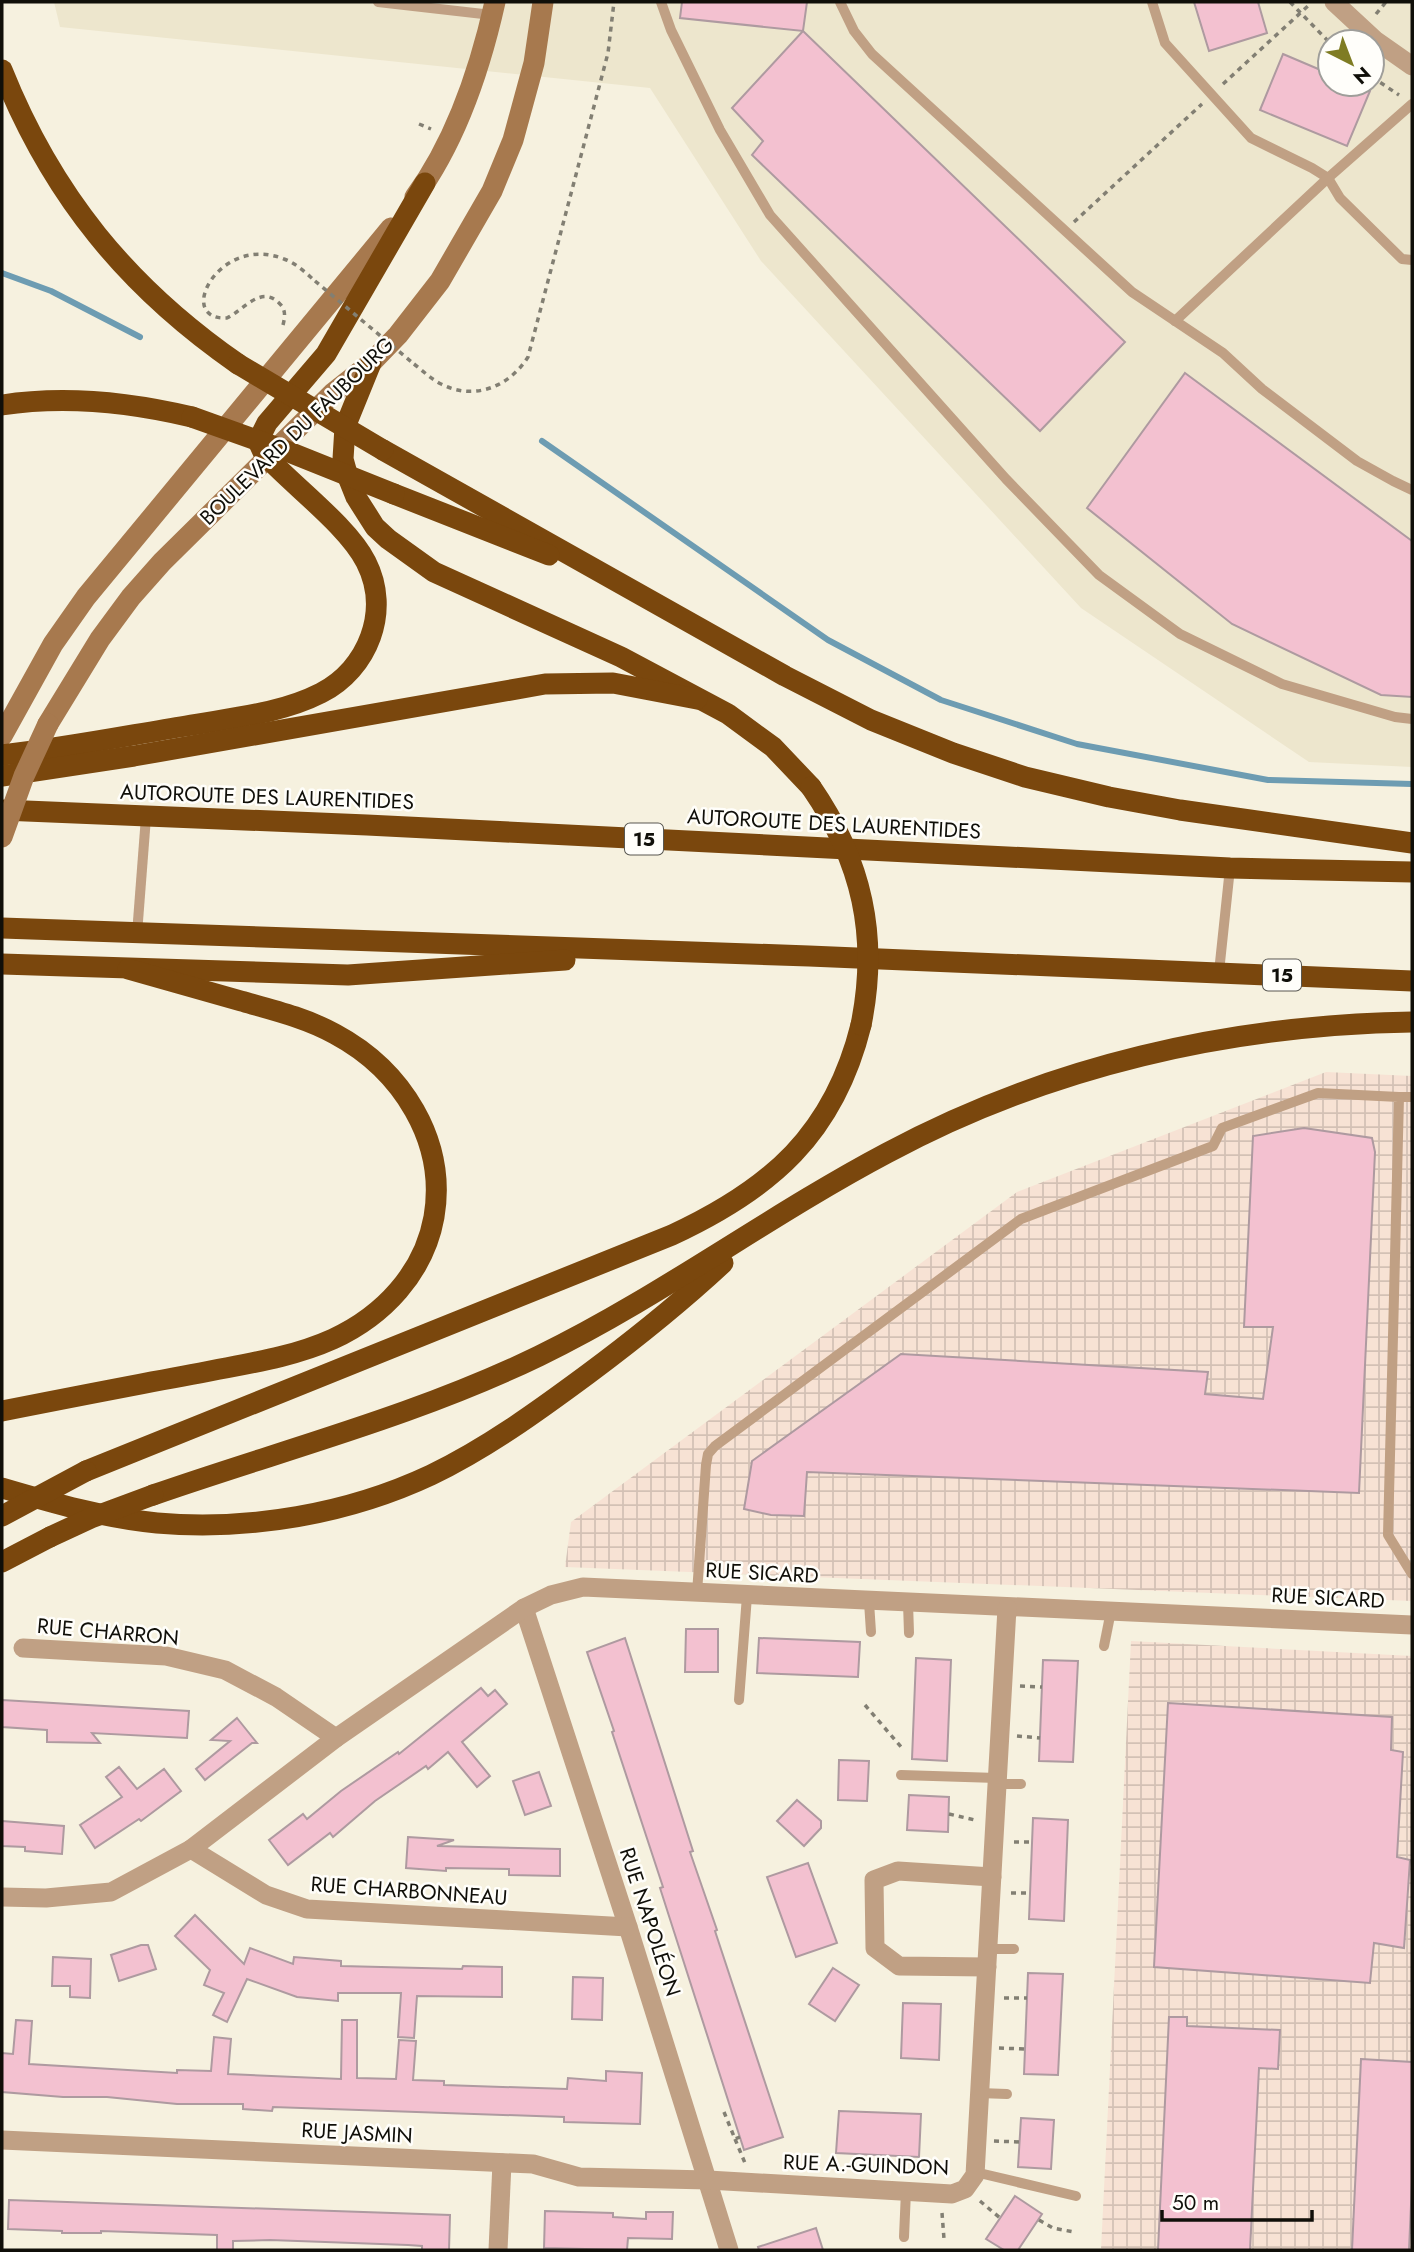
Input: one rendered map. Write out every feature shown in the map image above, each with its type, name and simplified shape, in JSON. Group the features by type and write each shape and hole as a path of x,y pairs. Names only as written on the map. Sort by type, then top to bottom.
{"highway":[{"path":"2,70 28,132 81,217 100,241 163,307 238,364 383,450 785,676 871,720 997,769 1142,804 1412,843"},
{"path":"2,755 117,738 280,708 322,692 351,671 362,656 374,628 376,609 373,578 366,561 342,531 267,458 258,440 261,430 326,354 425,183"},
{"path":"2,1516 86,1471 672,1235 729,1206 779,1169 823,1117 845,1077 862,1025 868,987 869,947 861,894 840,838 811,787 762,738 729,714 621,657 434,572 401,550 375,527 356,497 348,477 342,444 345,427 372,363"},
{"path":"2,405 40,400 87,400 126,404 192,418 284,450 615,580"},
{"path":"2,776 134,756 545,684 613,683 697,699"},
{"name":"AUTOROUTE DES LAURENTIDES","path":"2,810 367,825 1230,868 1412,872"},
{"name":"15","path":"2,928 1412,981"},
{"path":"2,964 348,975 676,952"},
{"path":"7,1406 285,1355 333,1339 371,1317 397,1292 416,1266 433,1222 435,1166 424,1126 401,1090 369,1057 335,1034 293,1016 128,969"},
{"path":"2,1562 92,1518 396,1414 506,1371 616,1316 853,1171 943,1125 1071,1075 1140,1055 1222,1038 1305,1028 1412,1022"},
{"path":"2,1488 112,1517 202,1525 314,1514 395,1490 457,1462 544,1406 670,1312 766,1224"}],"street":[{"name":"BOULEVARD DU FAUBOURG","path":"2,837 24,776 48,724 87,659 131,597 194,528 333,393 372,363 440,281 492,191 521,113 544,2"},
{"path":"1334,2 1375,40 1412,66"},
{"name":"BOULEVARD DU FAUBOURG","path":"4,732 53,644 86,597 382,240 425,183 468,92 493,8"},
{"name":"RUE SICARD","path":"191,1849 336,1738 524,1608 551,1595 583,1587 908,1604 1412,1625"},
{"name":"RUE NAPOLÉON","path":"524,1608 729,2250"},
{"name":"RUE A.-GUINDON","path":"708,2180 952,2194 970,2180 979,2093 1007,1608"},
{"name":"RUE CHARRON","path":"23,1648 166,1656 225,1670 276,1697 336,1738"},
{"path":"2,1897 46,1898 111,1892 191,1849"},
{"name":"RUE CHARBONNEAU","path":"191,1849 266,1895 307,1909 628,1927"},
{"path":"987,1958 900,1966 875,1948 873,1895 874,1880 898,1871 992,1877"},
{"name":"RUE JASMIN","path":"2,2140 533,2164 579,2177 708,2180"},
{"path":"498,2250 502,2163"}],"lane":[{"path":"378,2 493,8"},
{"path":"661,2 671,30 720,130 770,215 1006,480 1099,576 1180,634 1282,684 1395,717 1412,719"},
{"path":"840,2 854,32 872,54 1132,292 1223,353 1262,389 1357,461 1412,489"},
{"path":"1152,2 1165,43 1251,138 1328,178 1340,198 1361,221 1402,259 1412,260"},
{"path":"1175,321 1328,178 1412,104"},
{"path":"137,934 146,817"},
{"path":"1219,972 1230,868"},
{"path":"697,1593 708,1454 715,1446 1021,1219 1213,1146 1222,1128 1318,1093 1412,1097"},
{"path":"1399,1097 1388,1535 1412,1574"},
{"path":"739,1700 747,1595"},
{"path":"869,1602 871,1632"},
{"path":"908,1604 909,1633"},
{"path":"1104,1646 1111,1611"},
{"path":"901,1775 1021,1784"},
{"path":"987,1958 1014,1949"},
{"path":"979,2093 1007,2094"},
{"path":"970,2180 1076,2196"},
{"path":"904,2237 905,2191"}],"path":[{"name":"BOULEVARD DU FAUBOURG","path":"277,333 284,324 285,316 279,303 271,298 256,297 227,318 209,312 203,301 212,277 240,257 261,254 290,261 414,364 442,385 462,391 477,392 503,383 522,367 528,358 608,53 614,2"},
{"path":"1290,2 1316,29"},
{"path":"1376,15 1386,2"},
{"path":"1065,231 1309,5"},
{"path":"1386,86 1400,96"},
{"path":"865,1705 902,1748"},
{"path":"949,1814 995,1825"},
{"path":"724,2112 735,2139 740,2137"},
{"path":"970,2180 1000,2218"},
{"path":"941,2193 944,2239"},
{"path":"1038,2220 1053,2228 1074,2232"}],"shaded area":[{"path":"54,2 1412,2 1412,767 1309,762 1081,608 761,261 650,88 60,27"},
{"path":"1326,1072 1412,1076 1412,1601 565,1567 571,1522 1017,1192"},
{"path":"1131,1641 1412,1656 1412,2250 1101,2250"}],"building":[{"path":"682,2 807,2 803,31 680,18"},
{"path":"1194,2 1258,2 1267,33 1209,51"},
{"path":"803,31 1125,342 1040,431 752,155 763,141 732,108"},
{"path":"1283,54 1316,68 1316,98 1367,98 1347,146 1260,110"},
{"path":"1185,373 1412,541 1412,697 1381,695 1232,624 1087,508"},
{"path":"1304,1128 1372,1138 1375,1152 1359,1493 807,1472 804,1516 771,1515 744,1509 752,1461 901,1354 1208,1372 1205,1394 1263,1399 1273,1327 1244,1327 1253,1136"},
{"path":"686,1629 718,1629 718,1672 685,1672"},
{"path":"625,1638 693,1851 690,1852 717,1930 715,1931 783,2137 744,2150 587,1652"},
{"path":"759,1638 860,1642 858,1677 757,1673"},
{"path":"916,1658 951,1660 947,1761 912,1759"},
{"path":"1043,1660 1078,1661 1073,1762 1039,1761"},
{"path":"481,1688 488,1696 495,1690 507,1704 462,1742 490,1776 477,1787 448,1752 428,1769 426,1766 375,1801 333,1837 330,1833 288,1865 269,1840 303,1814 307,1819 341,1791 398,1752 399,1754"},
{"path":"2,1700 189,1711 187,1738 92,1733 100,1743 47,1742 47,1730 2,1727"},
{"path":"1168,1703 1392,1717 1391,1750 1403,1752 1397,1857 1410,1860 1404,1948 1374,1943 1370,1983 1154,1967"},
{"path":"237,1718 257,1743 252,1743 205,1780 196,1769 230,1741 211,1740"},
{"path":"839,1760 869,1761 867,1801 838,1800"},
{"path":"119,1767 137,1789 164,1769 181,1791 141,1821 139,1819 95,1848 80,1825 122,1797 106,1777"},
{"path":"539,1772 551,1806 525,1815 513,1781"},
{"path":"909,1795 949,1797 948,1832 907,1830"},
{"path":"797,1800 821,1821 821,1828 804,1846 777,1821"},
{"path":"1033,1818 1068,1820 1064,1921 1029,1919"},
{"path":"2,1821 64,1826 62,1854 2,1846"},
{"path":"408,1837 454,1840 437,1846 560,1849 560,1876 509,1875 509,1869 446,1868 446,1871 406,1868"},
{"path":"808,1863 837,1943 796,1957 767,1877"},
{"path":"195,1915 244,1964 250,1948 293,1964 294,1957 341,1961 341,1966 462,1969 463,1966 502,1967 502,1997 417,1996 414,2038 398,2037 401,1993 338,1993 338,2001 297,1997 247,1979 227,2022 213,2015 224,1993 204,1985 210,1970 175,1936"},
{"path":"148,1945 156,1969 119,1981 111,1955"},
{"path":"53,1957 91,1959 90,1998 70,1997 70,1986 52,1986"},
{"path":"833,1968 859,1985 835,2021 809,2004"},
{"path":"1028,1973 1063,1974 1058,2075 1024,2074"},
{"path":"573,1977 603,1978 602,2020 572,2019"},
{"path":"903,2003 941,2004 939,2060 901,2058"},
{"path":"1169,2017 1187,2017 1187,2026 1280,2030 1278,2069 1259,2068 1250,2250 1158,2250"},
{"path":"16,2020 32,2021 29,2064 177,2073 177,2070 211,2071 214,2037 231,2039 228,2074 341,2079 342,2020 357,2020 357,2078 396,2079 399,2040 416,2041 413,2080 444,2081 444,2085 567,2089 568,2078 606,2081 606,2071 642,2073 640,2124 564,2122 564,2117 273,2107 272,2111 243,2109 243,2104 177,2104 107,2097 2,2092 2,2053 13,2054"},
{"path":"1361,2059 1412,2062 1409,2250 1352,2250"},
{"path":"839,2111 921,2114 919,2157 836,2153"},
{"path":"1021,2118 1054,2120 1051,2169 1018,2167"},
{"path":"1015,2196 1042,2214 1018,2250 1004,2250 986,2239"},
{"path":"9,2200 450,2215 449,2250 422,2250 422,2246 408,2245 270,2240 233,2241 233,2250 217,2250 217,2235 101,2231 62,2233 8,2229"},
{"path":"545,2211 613,2213 613,2217 646,2219 646,2212 673,2212 672,2239 628,2238 627,2250 544,2248"},
{"path":"816,2228 823,2250 759,2250 758,2247"}],"waterway":[{"path":"2,273 51,291 140,337"},
{"path":"542,441 828,640 941,700 1077,744 1268,780 1412,784"}]}
